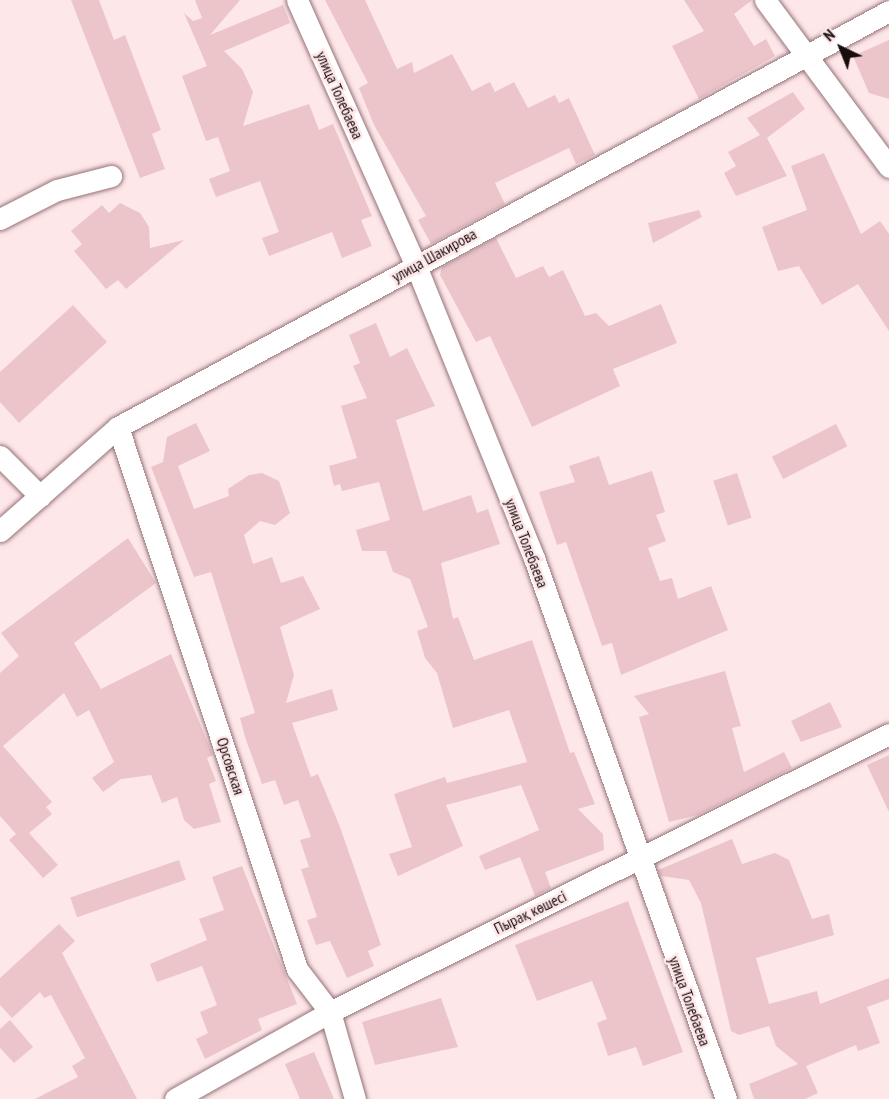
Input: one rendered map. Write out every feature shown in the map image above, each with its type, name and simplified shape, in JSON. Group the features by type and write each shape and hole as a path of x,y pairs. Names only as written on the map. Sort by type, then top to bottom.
{"street":[{"name":"улица Толебаева","path":"297,0 416,266 534,558 726,1099"},
{"path":"765,0 889,167"},
{"name":"улица Шакирова","path":"0,531 117,427 889,11"},
{"path":"0,219 57,190 111,176"},
{"name":"Орсовская","path":"117,427 297,969 330,1012 355,1099"},
{"path":"0,456 40,496"},
{"name":"Пырақ көшесі","path":"175,1099 330,1012 640,862 889,734"}],"building":[{"path":"71,0 99,0 114,40 125,35 161,130 152,134 165,169 140,178"},
{"path":"195,0 240,0 210,35 283,5 290,23 224,51 242,69 253,92 243,126 309,104 319,130 333,124 372,216 361,220 372,246 342,258 332,232 269,256 262,238 279,232 260,181 216,197 209,179 230,171 218,137 206,141 182,76 207,66 184,13 193,21 202,18"},
{"path":"325,0 365,0 397,69 412,62 414,73 452,54 472,91 490,82 495,92 514,82 528,108 555,95 559,103 569,98 595,155 576,164 569,148 495,183 505,204 431,244 418,220 426,216 374,125 359,88 368,83"},
{"path":"684,0 752,0 734,14 754,46 766,39 775,56 699,99 672,46 704,31"},
{"path":"889,40 889,99 869,93 853,56"},
{"path":"793,92 805,109 767,138 787,176 736,196 724,173 736,166 728,152 760,135 747,118"},
{"path":"824,153 861,234 880,221 889,234 889,331 858,284 822,305 799,266 778,271 762,227 807,210 791,166"},
{"path":"120,203 140,213 149,227 150,248 184,240 126,289 118,280 106,289 74,251 82,244 71,231 102,205 109,213"},
{"path":"699,210 702,217 653,243 648,223"},
{"path":"496,238 516,278 543,266 549,277 563,270 585,316 596,313 609,326 661,304 677,343 613,369 620,386 532,427 490,336 476,342 440,275 442,267"},
{"path":"73,305 107,342 19,423 0,402 0,372"},
{"path":"376,323 390,357 407,348 435,406 396,420 423,511 471,495 477,513 488,509 500,544 441,563 453,619 458,617 474,660 532,640 570,753 574,752 595,804 578,809 603,834 604,850 545,872 551,888 535,896 520,857 485,870 479,856 539,830 521,785 446,805 463,846 398,876 389,854 412,847 394,794 445,777 447,783 527,762 509,710 453,728 437,673 425,658 417,631 428,627 410,579 393,572 386,551 362,551 356,530 390,520 379,482 342,491 340,484 334,486 329,466 357,458 341,406 367,398 353,366 360,363 349,335"},
{"path":"196,423 210,451 178,466 194,509 229,496 228,489 249,475 262,473 279,481 290,513 275,525 260,521 244,535 253,564 272,557 281,583 303,576 320,609 280,627 294,675 286,703 332,689 338,710 292,723 311,777 318,774 340,827 381,945 368,951 374,966 347,978 330,941 316,945 307,920 317,917 301,869 309,867 300,840 311,837 298,800 284,805 275,780 262,784 245,737 240,718 255,713 211,572 194,577 151,467 163,462 167,437"},
{"path":"836,424 847,446 783,479 772,457"},
{"path":"599,456 609,485 652,471 665,512 656,515 666,541 648,548 660,581 672,578 678,599 711,586 728,630 621,675 612,643 602,646 566,542 557,545 539,492 575,482 569,466"},
{"path":"737,473 752,518 728,525 713,481"},
{"path":"128,538 156,583 74,643 101,689 171,654 213,755 207,758 216,781 209,784 221,822 194,829 184,820 177,797 162,803 151,775 121,779 103,792 92,778 114,762 89,710 77,717 64,693 3,746 52,802 46,807 52,814 29,833 58,865 43,878 9,840 16,834 0,816 0,673 19,656 1,633"},
{"path":"725,671 741,726 732,728 744,772 784,752 792,768 698,815 669,822 639,717 649,714 634,696"},
{"path":"830,702 842,727 801,742 791,721"},
{"path":"889,755 889,812 867,765"},
{"path":"732,839 742,864 775,853 789,860 812,919 829,914 834,935 756,958 769,1004 817,991 820,1004 889,978 889,999 867,1007 880,1043 858,1051 856,1045 806,1066 818,1093 805,1099 754,1099 749,1084 798,1064 776,1046 769,1026 739,1035 731,1031 701,903 689,880 661,876 658,870"},
{"path":"179,860 186,880 77,917 70,897"},
{"path":"242,866 297,1004 258,1019 262,1030 205,1059 196,1039 208,1033 200,1012 217,1005 202,966 157,982 150,964 207,940 199,919 224,910 212,877"},
{"path":"628,901 683,1052 643,1066 636,1047 608,1056 597,1023 607,1019 592,981 537,1001 515,945"},
{"path":"59,924 75,941 62,953 137,1099 35,1099 78,1077 72,1066 85,1058 51,995 44,998 40,992 12,1018 0,1005 0,978"},
{"path":"441,998 458,1047 375,1065 362,1022"},
{"path":"10,1020 33,1047 14,1063 0,1048 0,1029"},
{"path":"314,1052 334,1099 300,1099 285,1064"}]}
